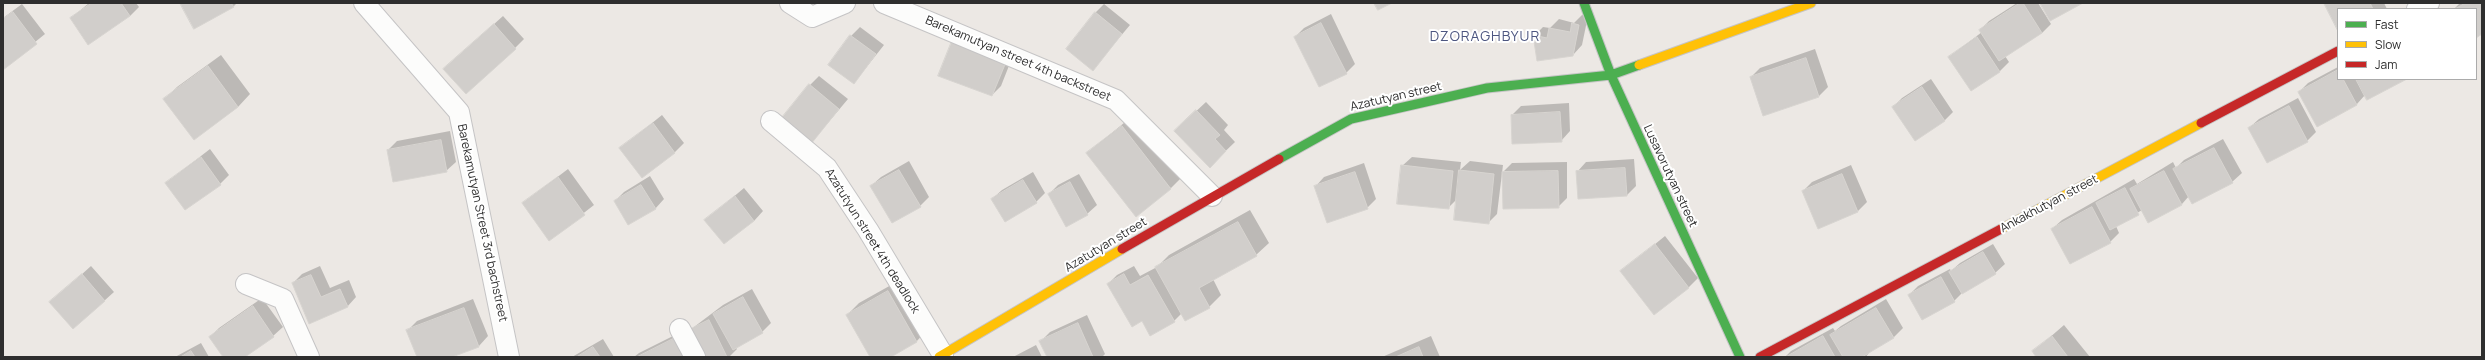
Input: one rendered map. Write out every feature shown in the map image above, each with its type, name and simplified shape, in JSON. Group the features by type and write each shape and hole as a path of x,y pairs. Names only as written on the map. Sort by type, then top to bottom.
{"street":[{"name":"Barekamutyan Street 3rd bachstreet","path":"364,3 459,112 509,357"},
{"path":"790,3 812,17 828,7 845,3"},
{"name":"Barekamutyan street 4th backstreet","path":"884,3 1116,100 1212,196"},
{"name":"Lusavorutyan street","path":"1584,3 1611,75 1740,357"},
{"path":"2419,8 2429,3"},
{"name":"Azatutyan street","path":"941,356 1212,196 1350,119 1487,88 1611,75 1803,5"},
{"name":"Ankakhutyan street","path":"1760,357 2337,52"},
{"name":"Azatutyun street 4th deadlock","path":"772,121 827,168 868,230 941,356"},
{"path":"246,284 283,299 308,357"},
{"path":"680,329 695,357"}],"building":[{"path":"92,3 121,3 130,16 88,45 70,18"},
{"path":"180,3 231,3 234,7 194,29"},
{"path":"1374,3 1392,3 1378,10"},
{"path":"2020,3 2023,3 2042,33 1999,61 1979,30"},
{"path":"2040,3 2083,3 2050,21"},
{"path":"2324,3 2370,3 2372,8 2337,8 2337,29"},
{"path":"2466,3 2482,3 2482,34 2477,37 2477,8 2457,8"},
{"path":"13,12 37,44 3,70 3,19"},
{"path":"1095,12 1122,34 1093,71 1066,49"},
{"path":"1321,23 1347,74 1319,87 1294,37"},
{"path":"1572,23 1579,25 1573,56 1537,61 1533,35 1547,38 1549,28 1570,32"},
{"path":"494,24 516,49 466,94 443,69"},
{"path":"850,35 876,54 854,84 828,65"},
{"path":"1977,37 2000,72 1971,91 1948,57"},
{"path":"952,41 1006,62 992,96 938,76"},
{"path":"1806,58 1819,97 1763,116 1750,77"},
{"path":"208,66 238,107 194,140 163,99"},
{"path":"2337,71 2337,80 2344,80 2357,105 2317,127 2298,92"},
{"path":"2357,80 2405,80 2367,100"},
{"path":"809,84 839,109 811,144 780,120"},
{"path":"1922,87 1945,121 1915,141 1892,107"},
{"path":"2289,106 2308,142 2267,163 2248,128"},
{"path":"1196,110 1220,135 1215,139 1226,151 1210,168 1174,131"},
{"path":"1560,112 1562,142 1512,144 1511,115"},
{"path":"653,123 675,153 642,178 619,148"},
{"path":"1122,126 1171,189 1136,217 1086,153"},
{"path":"441,140 447,172 393,182 387,150"},
{"path":"2214,148 2233,183 2192,204 2173,169"},
{"path":"201,157 221,185 185,210 165,183"},
{"path":"1401,165 1453,171 1449,209 1397,204"},
{"path":"1625,168 1627,196 1578,199 1576,171"},
{"path":"899,170 921,207 892,223 870,186"},
{"path":"1459,170 1494,174 1489,224 1454,220"},
{"path":"1558,171 1559,208 1503,209 1502,172"},
{"path":"2164,171 2182,205 2148,223 2130,189"},
{"path":"1355,172 1368,209 1327,223 1314,186"},
{"path":"1842,174 1858,212 1818,229 1802,191"},
{"path":"558,177 585,215 549,241 522,203"},
{"path":"1023,180 1037,203 1005,222 991,199"},
{"path":"1070,182 1088,215 1066,227 1048,194"},
{"path":"641,185 656,209 628,225 614,201"},
{"path":"2125,188 2139,215 2110,230 2096,203"},
{"path":"735,196 754,221 724,244 704,220"},
{"path":"2092,207 2111,243 2070,264 2051,229"},
{"path":"1238,222 1257,256 1199,288 1210,308 1185,321 1155,267"},
{"path":"1655,244 1689,288 1654,315 1620,271"},
{"path":"1983,252 1996,274 1962,294 1949,272"},
{"path":"82,274 105,301 73,329 49,302"},
{"path":"1124,274 1130,285 1148,275 1175,322 1150,336 1142,321 1132,327 1107,284"},
{"path":"311,275 321,297 340,289 348,307 309,324 292,283"},
{"path":"1941,277 1955,302 1922,320 1908,295"},
{"path":"888,291 917,342 891,357 870,357 846,315"},
{"path":"743,297 763,333 733,350 713,314"},
{"path":"253,306 274,337 245,357 223,357 209,337"},
{"path":"464,308 479,347 452,357 417,357 406,330"},
{"path":"1876,308 1894,338 1862,357 1843,357 1830,335"},
{"path":"709,320 727,357 703,357 689,330"},
{"path":"1078,323 1093,357 1047,357 1039,341"},
{"path":"1823,336 1835,357 1786,357"},
{"path":"2052,336 2068,357 2036,357 2032,351"},
{"path":"677,337 687,357 637,357"},
{"path":"593,347 600,357 577,357"},
{"path":"1419,347 1423,357 1396,357"},
{"path":"191,351 195,357 181,357"}],"traffic: fast":[{"path":"1584,3 1611,75 1740,357"},
{"path":"1279,159 1351,119 1487,88 1611,75 1639,65"}],"traffic: slow":[{"path":"1639,65 1811,3"},
{"path":"2001,229 2201,123"},
{"path":"939,357 1122,249"}],"traffic: jam":[{"path":"2201,123 2337,52"},
{"path":"1122,249 1279,159"},
{"path":"1760,357 2001,229"}],"district":[{"name":"DZORAGHBYUR","path":"1485,37"}]}
